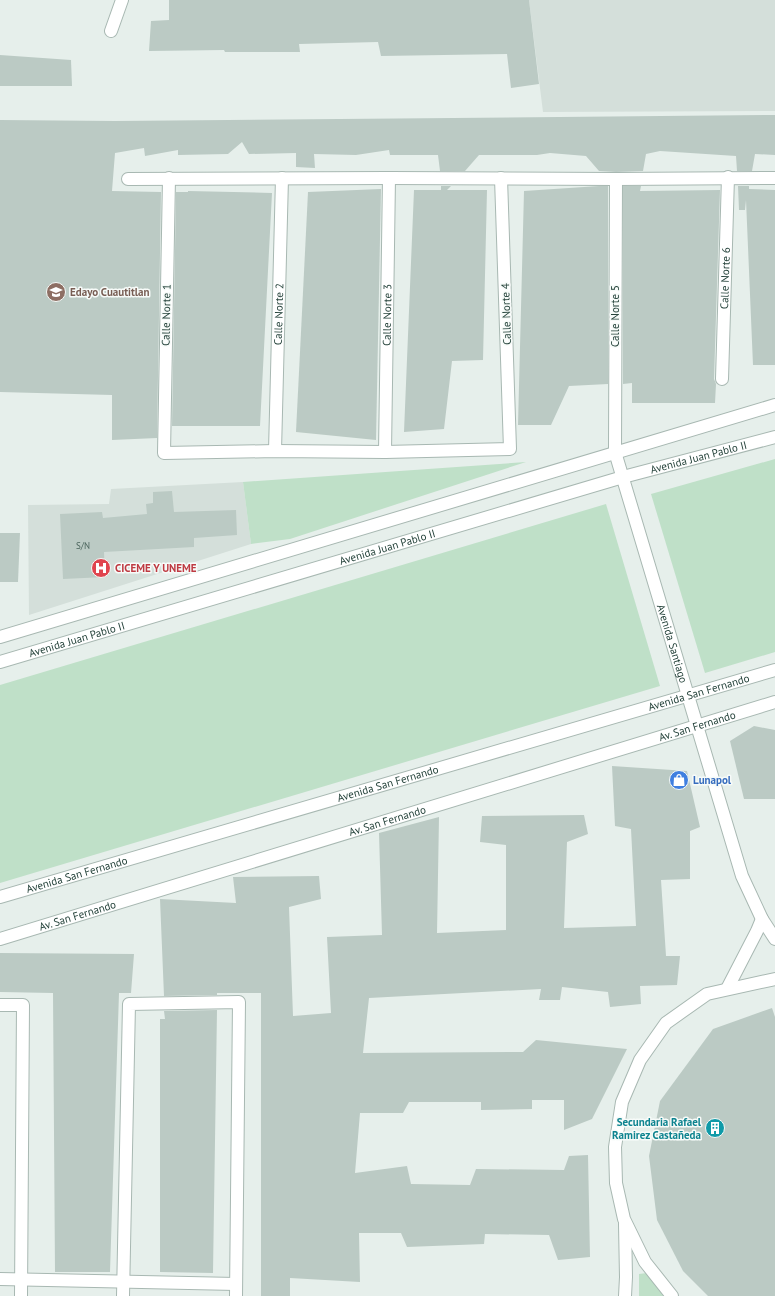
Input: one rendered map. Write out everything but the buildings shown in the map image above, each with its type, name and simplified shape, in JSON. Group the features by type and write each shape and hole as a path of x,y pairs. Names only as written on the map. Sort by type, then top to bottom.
{"street":[{"path":"111,31 122,0"},
{"name":"Calle Norte 1","path":"169,178 164,452 275,451"},
{"name":"Calle Norte 2","path":"275,451 282,178"},
{"name":"Calle Norte 3","path":"385,452 389,178"},
{"name":"Calle Norte 4","path":"385,452 510,449 501,178"},
{"name":"Calle Norte 6","path":"722,379 728,178"},
{"path":"128,179 775,178"},
{"name":"Calle Norte 5","path":"615,452 616,179"},
{"path":"0,637 775,405"},
{"name":"Avenida Juan Pablo II","path":"0,662 623,477 775,437"},
{"path":"275,451 385,452"},
{"name":"Avenida Santiago","path":"615,452 742,876 762,919 775,939"},
{"name":"Avenida San Fernando","path":"0,897 775,670"},
{"name":"Av. San Fernando","path":"0,939 775,702"},
{"path":"727,989 758,931 762,919"},
{"path":"625,1296 626,1277 624,1218 616,1183 615,1147 622,1102 640,1060 666,1023 707,994 775,979"},
{"path":"0,1279 124,1282 236,1290 239,1002 129,1004 124,1282 123,1296"},
{"path":"0,1005 24,1005 21,1296"},
{"path":"624,1218 645,1262 672,1296"}],"shaded area":[{"path":"529,0 775,0 775,111 543,112"},
{"name":"CICEME Y UNEME","path":"243,482 251,544 29,615 28,505 109,504 111,489"}],"green space":[{"path":"775,459 775,652 705,673 651,494"},
{"path":"526,462 290,539 251,544 243,482"},
{"path":"606,504 660,686 0,883 0,685"},
{"path":"647,1273 668,1296 639,1296 639,1274"}],"place":[{"name":"Edayo Cuautitlan","path":"56,292"},
{"name":"CICEME Y UNEME","path":"101,568"},
{"name":"Lunapol","path":"679,780"},
{"name":"Secundaria Rafael Ramirez Castañeda","path":"715,1128"}]}
